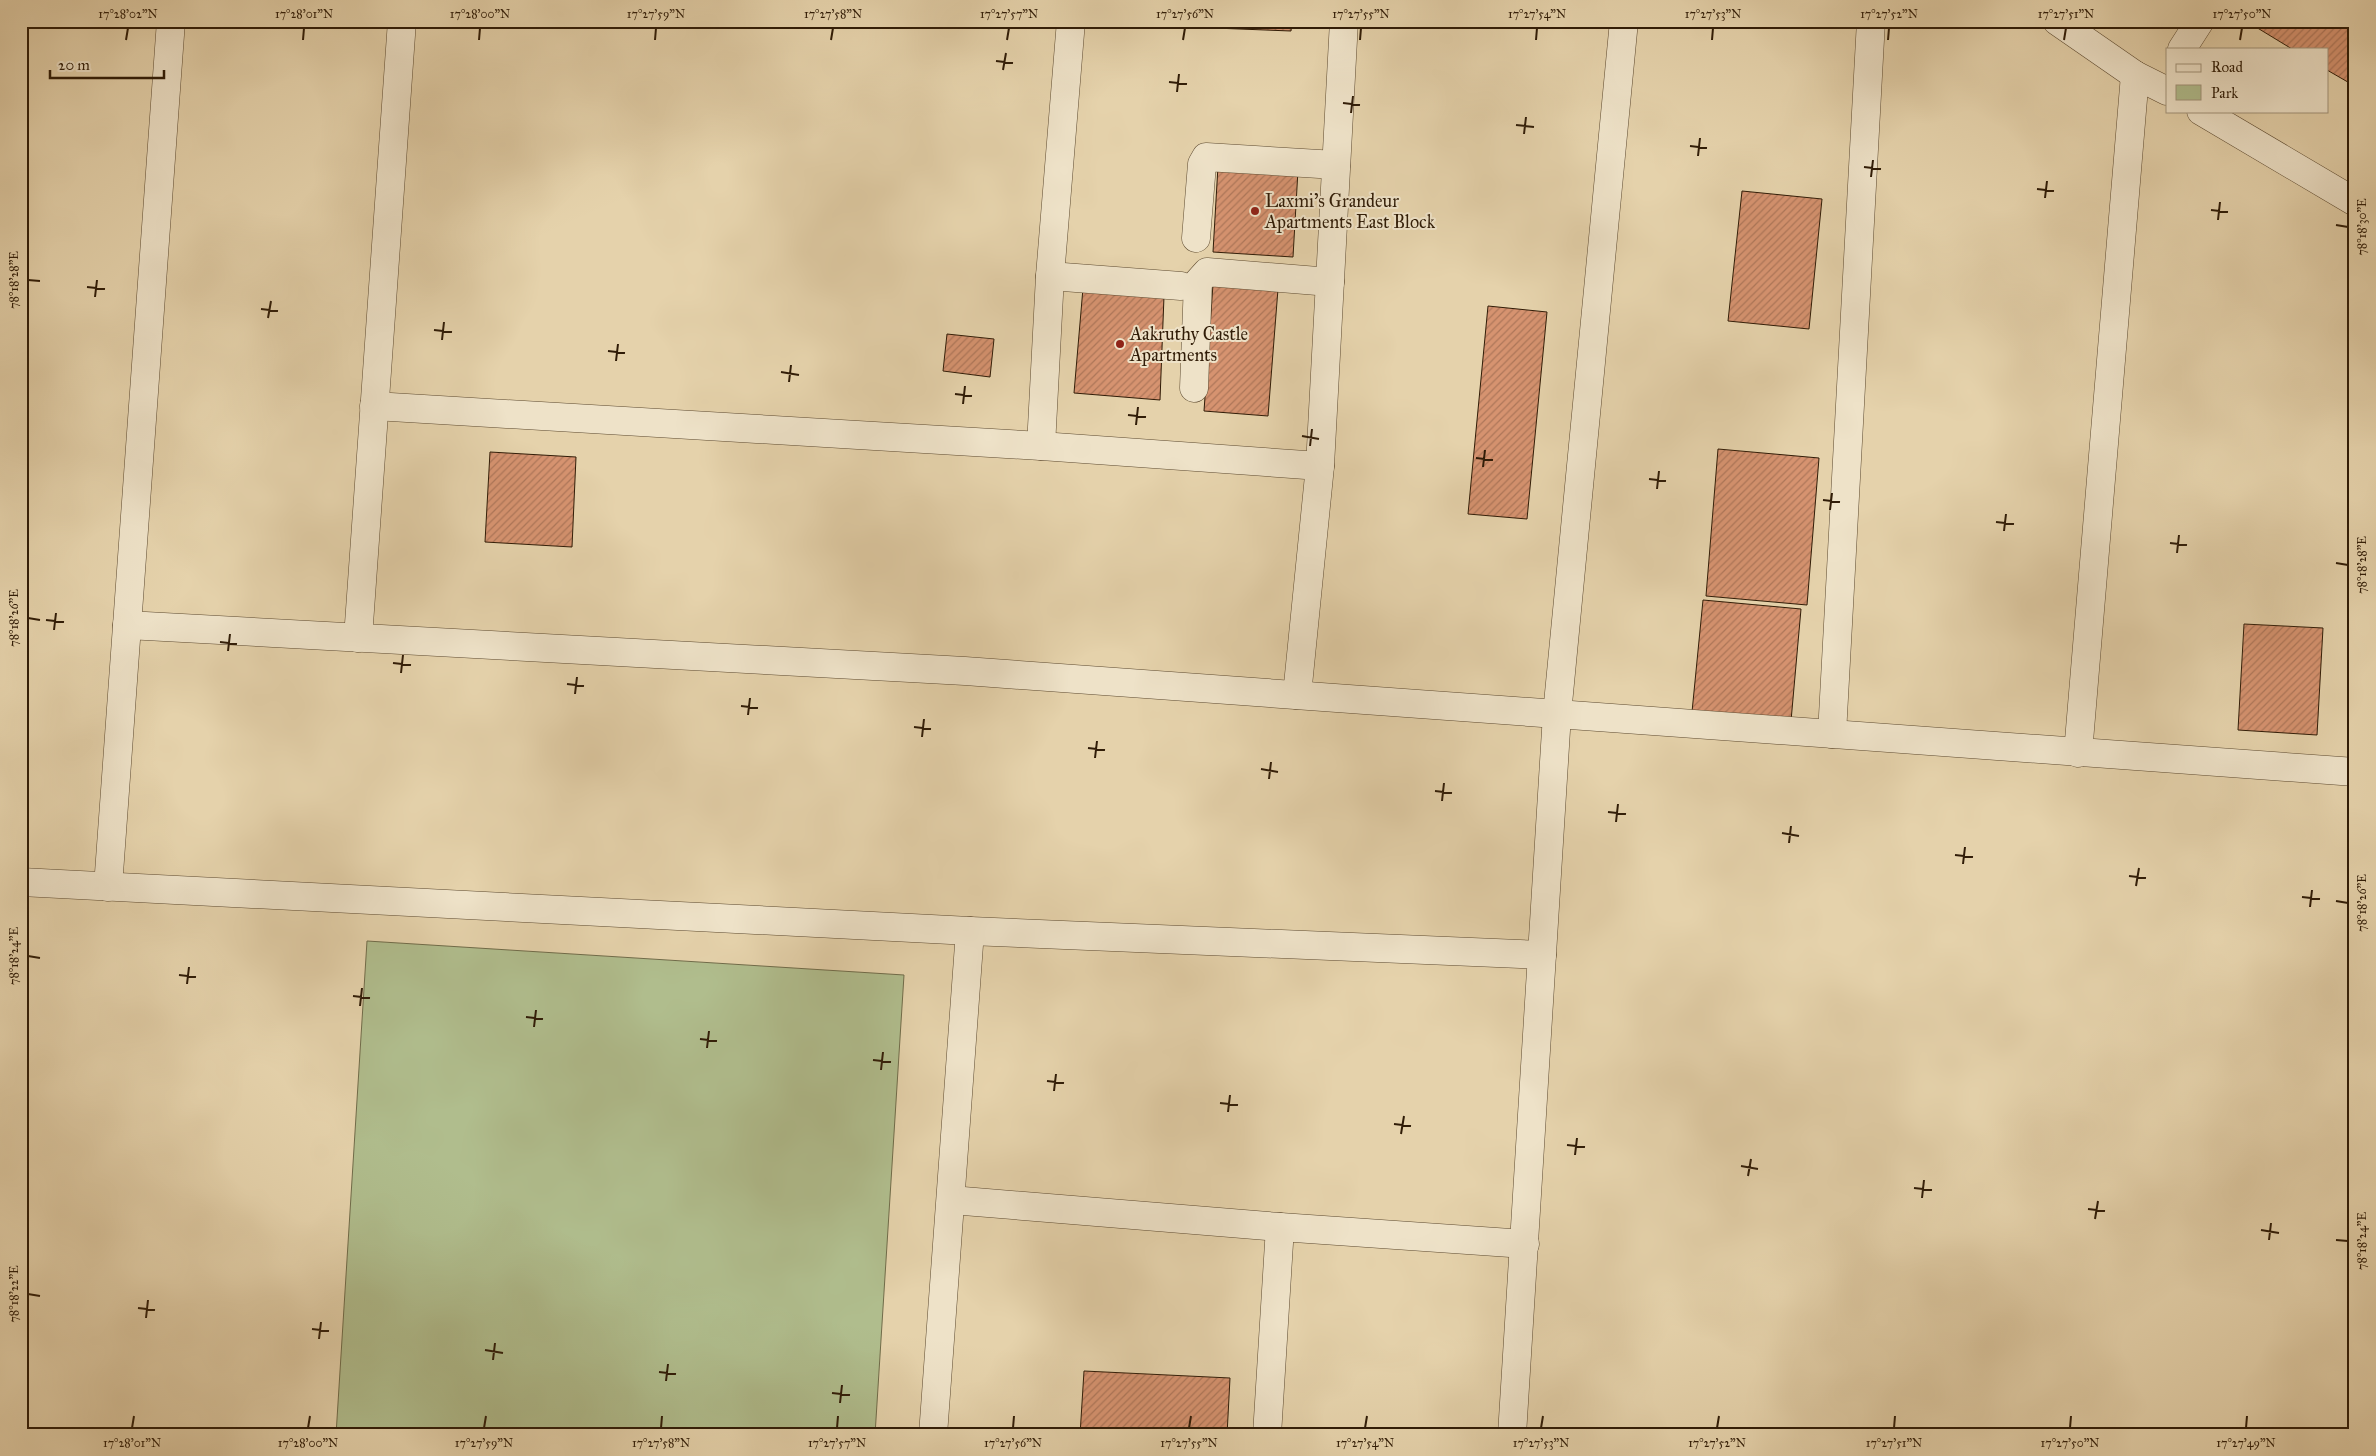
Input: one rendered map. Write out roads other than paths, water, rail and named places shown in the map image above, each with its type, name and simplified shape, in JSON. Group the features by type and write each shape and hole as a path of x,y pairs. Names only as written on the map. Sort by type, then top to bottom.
{"street":[{"path":"108,887 171,21"},
{"path":"358,638 402,21"},
{"path":"1041,446 1050,276 1071,21"},
{"path":"1297,695 1320,466 1344,21"},
{"path":"1512,1435 1557,714 1624,21"},
{"path":"1832,734 1871,21"},
{"path":"2057,21 2157,80 2078,752"},
{"path":"2183,48 2200,21"},
{"path":"2203,112 2355,202"},
{"path":"1196,238 1202,164 1206,157 1336,165"},
{"path":"1194,388 1198,282 1207,272 1330,282"},
{"path":"1050,276 1182,286"},
{"path":"374,406 1041,446 1320,466"},
{"path":"127,626 965,670 2355,772"},
{"path":"21,882 970,931 1542,955"},
{"path":"933,1435 970,931"},
{"path":"951,1200 1280,1227 1525,1244"},
{"path":"1267,1435 1280,1227"}],"place":[{"name":"Laxmi's Grandeur Apartments East Block","path":"1255,211"},
{"name":"Aakruthy Castle Apartments","path":"1120,344"}]}
